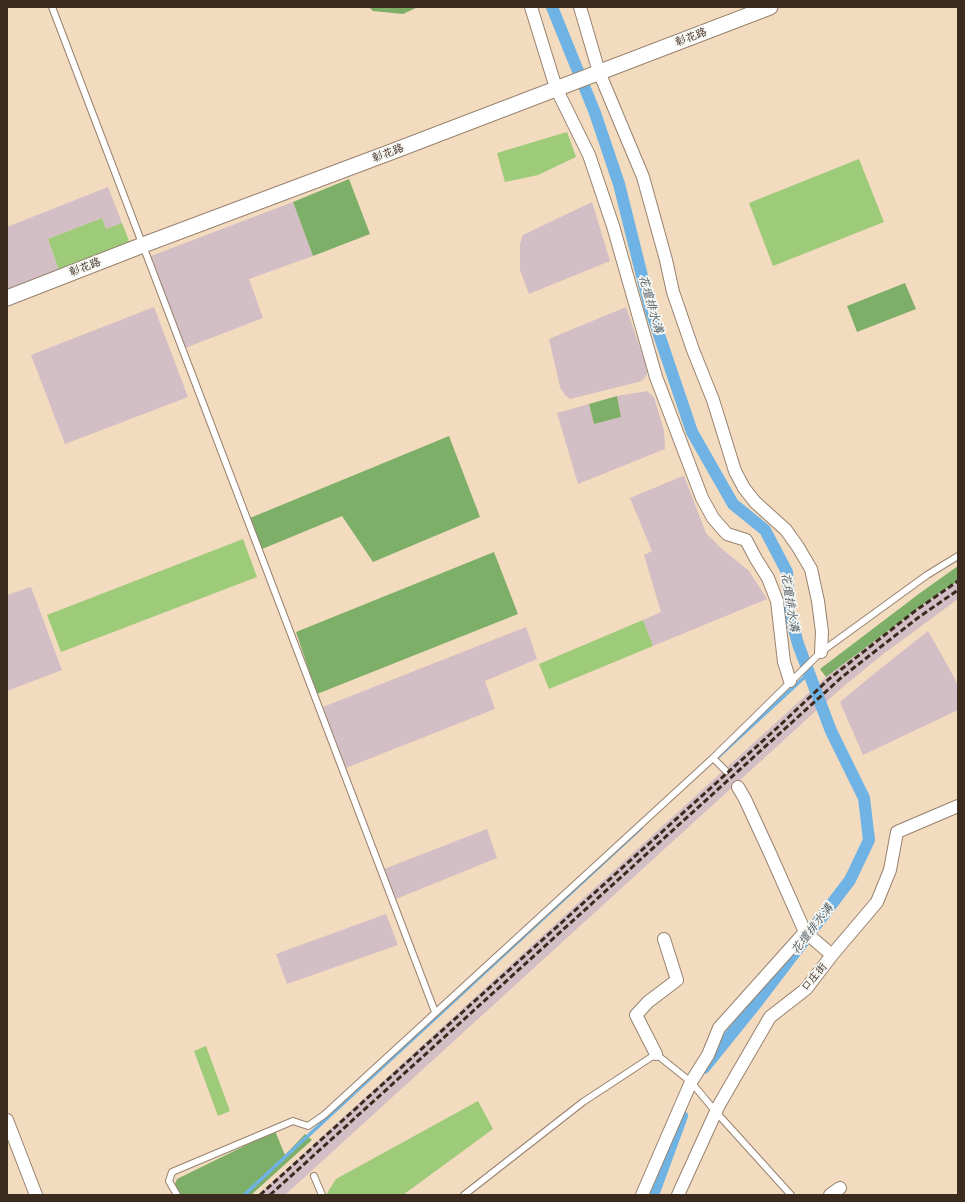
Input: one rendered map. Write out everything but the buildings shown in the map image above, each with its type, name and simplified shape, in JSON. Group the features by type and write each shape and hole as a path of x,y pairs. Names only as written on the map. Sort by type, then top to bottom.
{"street":[{"path":"531,7 589,155 613,226 656,377 702,498 712,518 727,534 746,540 768,578 777,600 784,662 794,678"},
{"path":"580,7 596,73 643,177 666,260 673,292 693,350 713,400 735,471 744,488 755,502 786,530 811,569 818,601 822,632 820,654"},
{"name":"彰花路","path":"7,298 770,7"},
{"path":"738,788 746,799 807,933 829,953"},
{"name":"口庄街","path":"678,1195 716,1112 770,1017 806,989 829,953 877,902 890,870 897,832 958,806"},
{"path":"642,1195 691,1082 708,1055 719,1028 807,933"},
{"path":"656,1054 636,1015 648,1002 677,980 664,939"},
{"path":"7,1120 36,1195"},
{"path":"830,1195 840,1188"}],"lane":[{"path":"52,7 435,1012"},
{"path":"177,1195 169,1181 172,1172 293,1121 308,1126 324,1115 713,758 820,654 927,575 958,556"},
{"path":"713,758 726,771"},
{"path":"464,1195 583,1102 656,1054 691,1082 791,1195"},
{"path":"314,1176 322,1195"}],"shaded area":[{"path":"108,187 122,223 106,229 102,218 48,239 61,276 7,296 7,227"},
{"path":"293,202 313,256 249,279 263,318 185,348 151,256"},
{"path":"592,202 610,261 529,294 520,270 520,244 523,235"},
{"path":"154,307 188,397 65,444 31,355"},
{"path":"626,307 648,371 646,376 642,381 570,399 565,395 560,387 549,339"},
{"path":"647,391 654,397 664,431 665,449 578,484 557,413 589,404 594,424 621,417 617,396"},
{"path":"684,476 706,533 722,549 749,571 767,599 653,646 643,620 661,612 644,555 652,551 630,498"},
{"path":"958,581 958,599 882,655 844,686 285,1195 258,1195 826,677 936,595"},
{"path":"31,587 62,670 7,691 7,595"},
{"path":"526,627 537,659 485,681 495,709 346,768 323,707"},
{"path":"928,631 958,687 958,710 863,755 840,702"},
{"path":"487,829 497,858 396,899 384,869"},
{"path":"386,914 398,945 287,984 276,954"}],"green space":[{"path":"369,7 418,7 403,14 373,11"},
{"path":"567,132 576,157 538,175 505,182 497,153"},
{"path":"859,159 884,222 773,266 749,203"},
{"path":"349,179 370,234 313,256 293,202"},
{"path":"102,218 106,229 122,223 131,246 61,276 48,239"},
{"path":"905,283 916,309 857,332 847,306"},
{"path":"617,396 621,417 594,424 589,404"},
{"path":"449,436 480,517 373,562 342,516 262,549 250,518"},
{"path":"243,539 257,577 61,652 47,615"},
{"path":"494,552 518,614 317,694 296,632"},
{"path":"958,566 958,581 936,595 826,677 820,669"},
{"path":"643,620 653,646 549,689 539,664"},
{"path":"206,1046 230,1111 218,1116 194,1051"},
{"path":"478,1101 493,1129 403,1195 326,1195 336,1179"},
{"path":"275,1131 285,1155 305,1134 312,1140 251,1195 177,1195 175,1184 177,1179"}],"waterway":[{"name":"花壇排水溝","path":"552,7 595,113 619,184 650,308 692,432 733,504 765,530 787,572 790,614 798,644 831,731 864,798 869,840 850,880 754,1006 704,1068"},
{"path":"718,757 809,673"},
{"path":"244,1195 641,828"},
{"name":"花壇排水溝","path":"653,1195 682,1116"}],"railway":[{"path":"260,1195 777,728 829,679 915,611 958,581"},
{"path":"270,1195 842,677 919,617 958,590"}]}
